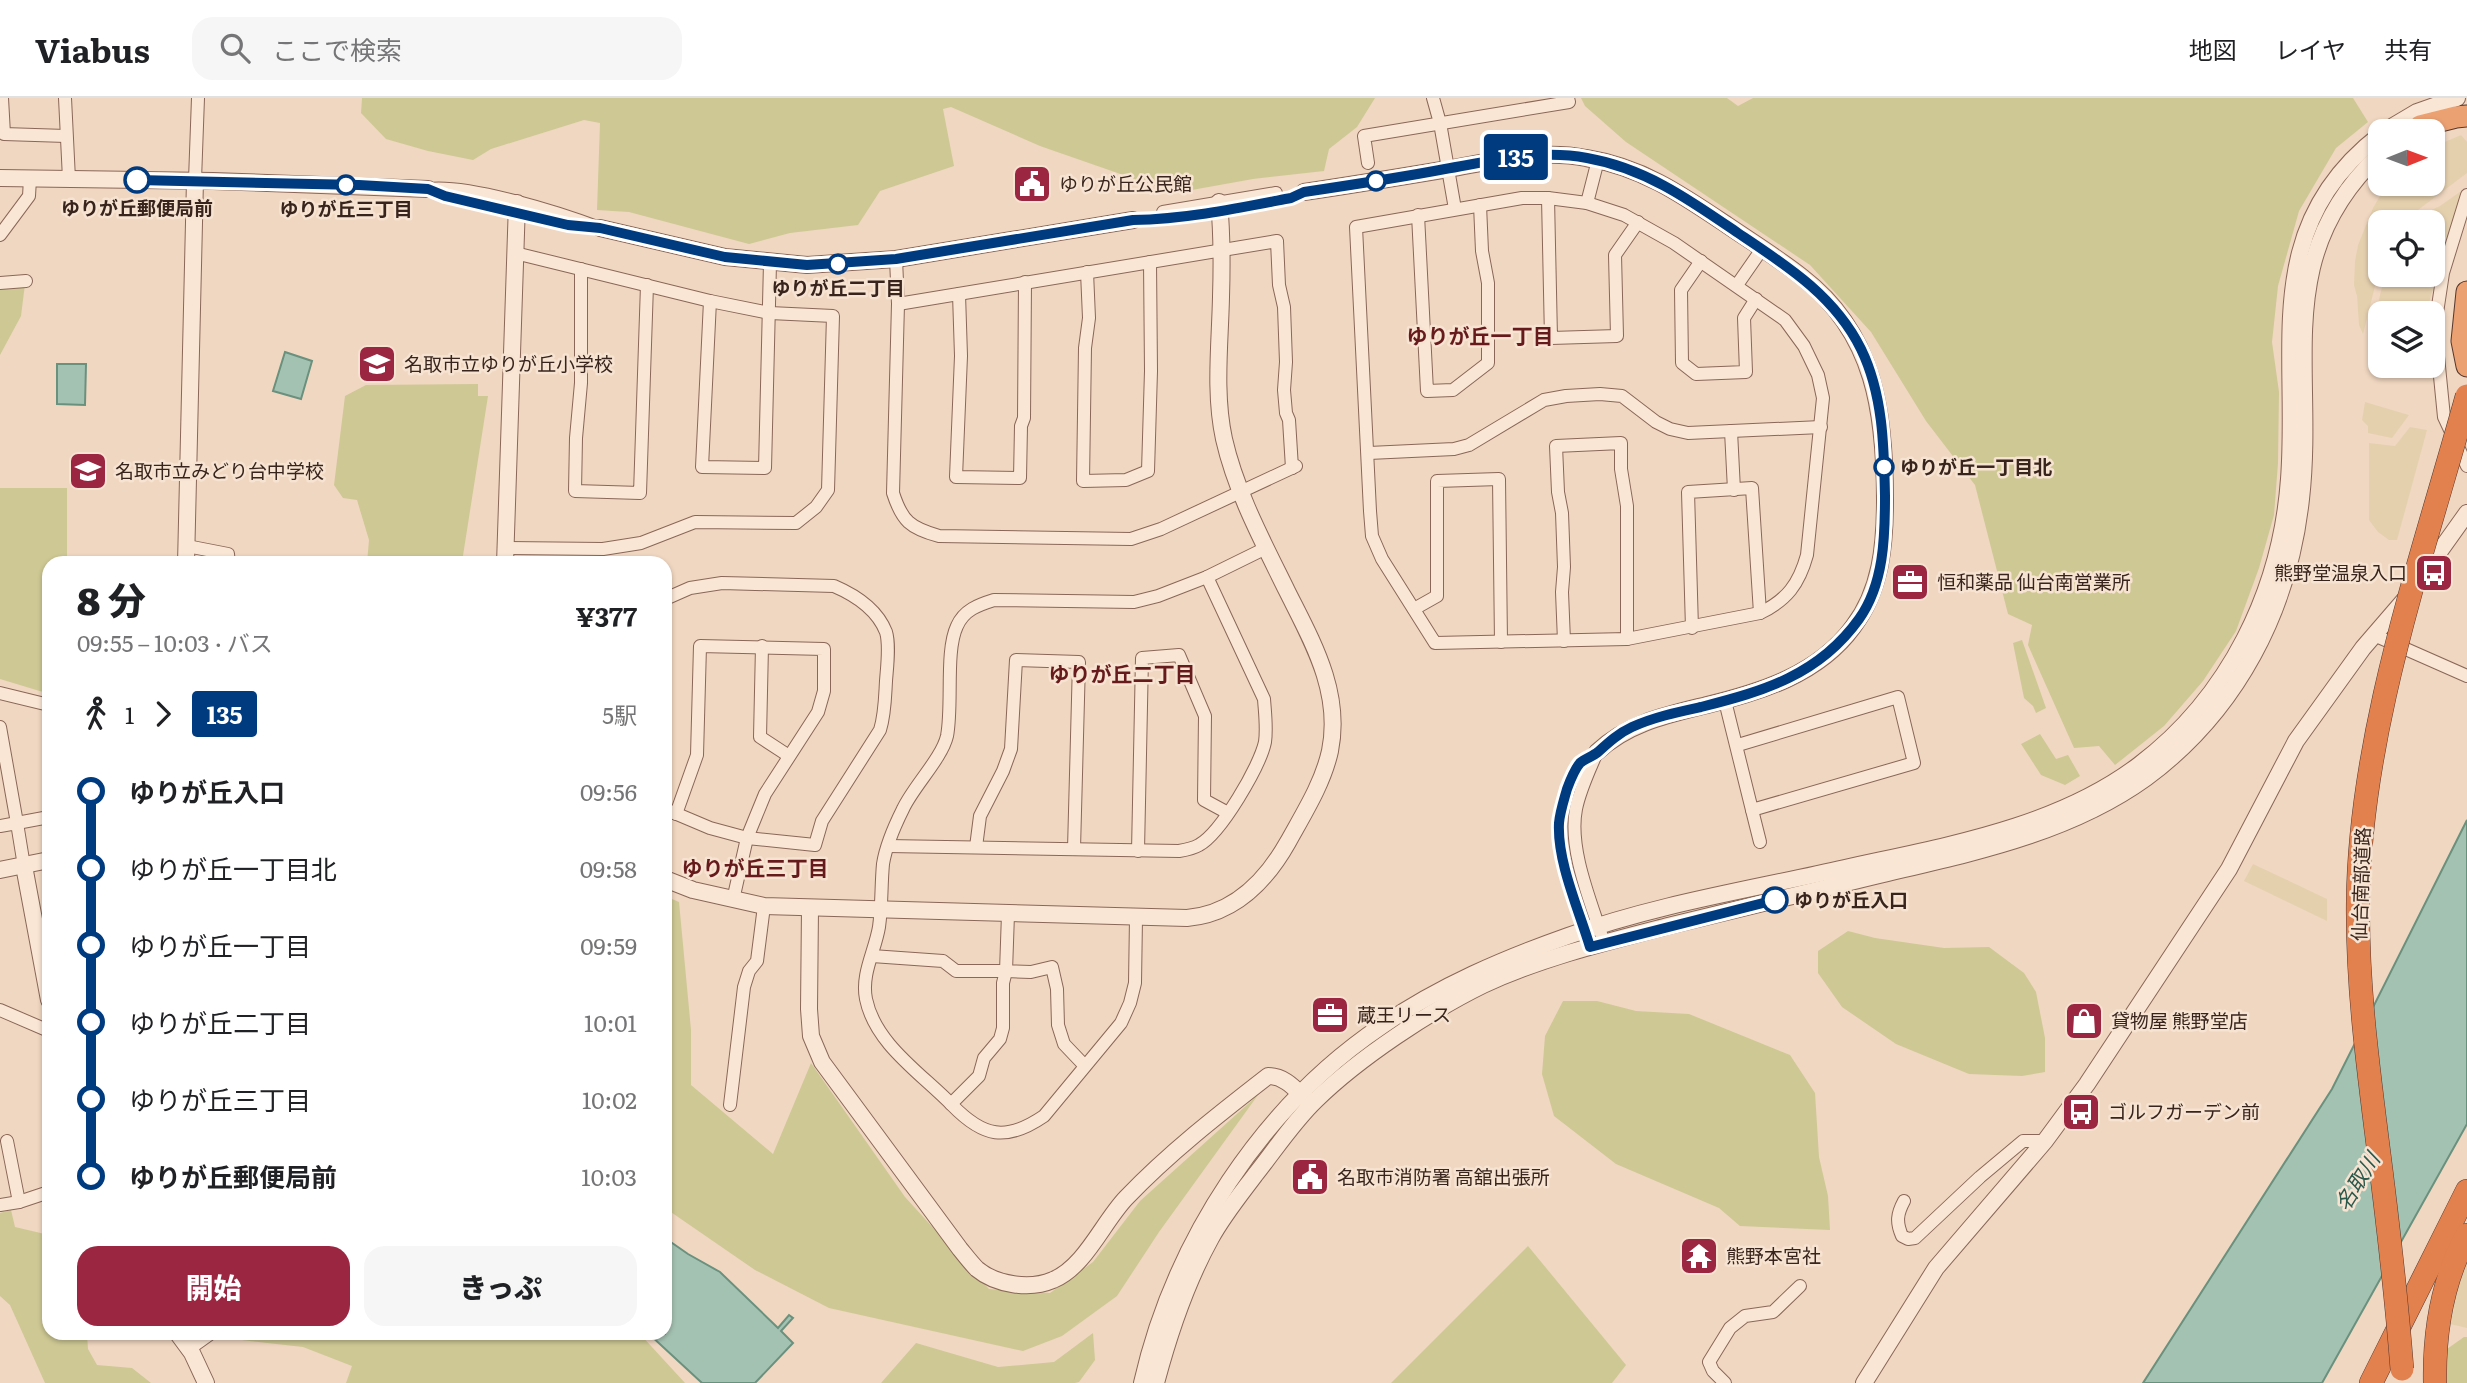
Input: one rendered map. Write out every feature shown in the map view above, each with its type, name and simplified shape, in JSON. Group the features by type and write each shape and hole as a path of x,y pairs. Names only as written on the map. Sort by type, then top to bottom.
{"highway":[{"path":"2445,120 2467,117"},
{"path":"2467,292 2462,341 2467,366"},
{"name":"仙台南部道路","path":"2402,1376 2396,1281 2364,1035 2358,900 2362,830 2374,745 2395,656 2467,397"},
{"path":"2371,1383 2467,1191"},
{"path":"2435,1383 2434,1350 2442,1294 2467,1235"}],"street":[{"path":"2,98 4,134 66,136"},
{"path":"65,98 69,180"},
{"path":"187,556 198,98"},
{"path":"1433,98 1455,209"},
{"path":"1368,163 1364,136 1569,102 1568,98"},
{"path":"2405,119 2457,98"},
{"path":"2440,119 2467,108"},
{"path":"1142,1383 1148,1357 1183,1263 1210,1212 1241,1164 1381,1026 1430,996 1483,969 1592,928 1688,903 1944,846 2050,813 2095,793 2136,767 2171,739 2203,705 2242,647 2265,594 2280,545 2289,481 2291,329 2297,260 2305,232 2317,206 2347,163 2368,145"},
{"path":"0,178 195,180 428,189 445,196 574,218 600,228 725,257 807,265 896,259 1133,220 1168,219 1220,207 1291,198 1313,191 1527,155 1577,156 1598,160 1629,168 1670,187 1804,278 1850,329 1863,352 1877,393 1881,415 1885,534 1882,563 1863,614 1826,657 1789,679 1725,701 1658,717 1632,727 1580,763 1570,782 1559,822 1561,852 1597,945"},
{"path":"1587,203 1598,160"},
{"path":"1157,1383 1179,1308 1212,1237 1306,1099 1429,1015 1508,975 1597,945 1963,855 2038,832 2099,806 2144,779 2182,747 2235,686 2276,611 2286,580 2301,499 2304,446 2304,321 2308,283 2315,250 2326,222 2356,176 2368,164"},
{"path":"0,235 29,196 30,179"},
{"path":"2467,195 2443,272 2435,326 2444,417 2467,466"},
{"path":"1522,198 1548,198 1587,203 1638,222 1701,261 1785,320 1804,346 1818,374 1823,398 1822,427 1807,555 1802,575 1790,593 1776,605 1760,613 1628,639 1435,643 1382,559 1372,536 1356,227 1522,198"},
{"path":"1548,198 1552,338 1617,336 1615,255 1638,222"},
{"path":"1418,215 1427,391 1453,390 1488,363 1488,283 1482,251 1480,205"},
{"path":"515,253 770,313 833,316 828,489 816,507 796,523 695,523 641,543 603,549 506,556 516,207"},
{"path":"672,882 693,890 764,906 1136,918 1196,917 1216,912 1242,898 1258,884 1284,849 1327,764 1332,714 1325,671 1266,548 1230,463 1219,403 1220,207"},
{"path":"896,259 898,304 893,493 899,511 916,530 939,536 1131,539 1161,529 1294,467 1284,390 1284,307 1279,285 1277,241 898,304"},
{"path":"1737,285 1762,249"},
{"path":"1701,261 1681,290 1682,363 1696,374 1746,372 1744,318 1756,299"},
{"path":"1087,272 1083,481 1126,480 1148,471 1150,262"},
{"path":"710,301 702,467 765,468 770,263"},
{"path":"581,269 581,383 575,491 640,493 647,285"},
{"path":"0,283 26,281"},
{"path":"959,295 961,356 956,477 1020,478 1021,425 1024,418 1025,282"},
{"path":"1369,453 1454,449 1483,439 1544,400 1600,394 1622,396 1656,422 1688,433 1822,427"},
{"path":"1731,431 1734,489"},
{"path":"1564,641 1564,554 1556,446 1620,443 1627,506 1628,639"},
{"path":"1414,609 1437,596 1437,481 1499,479 1501,642"},
{"path":"1692,628 1688,492 1752,488 1760,613"},
{"path":"1864,1383 1936,1268 2045,1141 2088,1084 2229,869 2296,741 2374,635 2407,597 2467,513"},
{"path":"187,546 228,556"},
{"path":"1136,918 1135,983 1121,1023 1044,1116 1027,1127 1007,1134 987,1132 965,1119 887,1042 875,1023 866,1000 867,969 879,926 884,862 888,846 904,807 946,740 951,708 952,638 965,613 977,605 994,600 1135,602 1207,577 1266,548"},
{"path":"888,846 1179,851 1199,845 1219,828 1253,771 1265,743 1266,721 1264,699 1207,577"},
{"path":"672,596 690,588 722,583 834,586 850,593 873,612 886,634 885,715 880,730 822,821 815,845 747,838 710,828 672,813"},
{"path":"2374,635 2467,676"},
{"path":"672,808 697,755 699,646 824,649 824,691 818,712 765,794 747,838 733,900"},
{"path":"762,646 760,737 789,756"},
{"path":"1138,851 1142,658 1180,655 1205,716 1204,800 1228,813"},
{"path":"976,847 980,817 1011,749 1016,660 1079,662 1074,849"},
{"path":"0,693 42,703"},
{"path":"1738,745 1898,697 1914,763 1752,810"},
{"path":"1725,701 1760,842"},
{"path":"0,727 24,866 42,939"},
{"path":"0,826 42,819"},
{"path":"0,870 42,862"},
{"path":"730,1105 744,987 749,971 757,961 764,906"},
{"path":"810,908 808,1009 811,1036 822,1062 960,1248 978,1269 998,1281 1028,1286 1053,1280 1076,1264 1125,1199 1176,1151 1268,1076 1285,1080 1306,1099"},
{"path":"951,1104 979,1076 984,1058 1000,1039 1003,1028 1008,914"},
{"path":"872,956 943,961 956,971 1031,972 1052,967 1057,989 1058,1026 1064,1044 1084,1065"},
{"path":"0,1010 42,1028"},
{"path":"7,1141 19,1202"},
{"path":"1904,1201 1898,1213 1898,1228 1902,1236 1915,1238 2023,1141 2045,1141"},
{"path":"0,1205 42,1194"},
{"path":"1725,1383 1713,1371 1709,1362 1730,1328 1745,1315 1773,1312 1800,1286"},
{"path":"182,1340 206,1383"},
{"path":"189,1349 201,1340"}],"shaded area":[{"path":"362,98 1375,98 1357,127 1329,149 1324,171 1253,179 1175,193 1040,146 951,107 943,109 954,166 880,191 858,225 790,233 749,244 629,212 597,210 600,123 584,120 491,149 473,160 386,139 361,113"},
{"path":"1581,98 1727,98 1738,106 1753,98 2353,98 2368,122 2336,148 2299,211 2278,286 2272,342 2279,392 2278,463 2274,515 2259,568 2236,631 2203,681 2164,726 2115,765 2099,746 2074,748 2028,645 2032,625 2008,614 1975,485 1926,421 1871,332 1810,265 1626,142 1585,106"},
{"path":"2461,135 2467,142 2467,173 2445,190 2445,142"},
{"path":"2464,189 2448,239 2445,236 2445,210 2432,210"},
{"path":"2380,196 2436,196 2418,210 2372,210"},
{"path":"2368,220 2368,287 2375,287 2371,301 2368,301 2363,334 2359,325 2354,285 2358,245"},
{"path":"25,284 21,316 0,355 0,287"},
{"path":"2382,287 2433,287 2429,301 2378,301"},
{"path":"478,384 478,396 488,396 463,556 368,556 369,540 357,500 343,498 334,485 345,396 366,385"},
{"path":"2365,402 2409,415 2392,438 2368,433 2368,426 2362,420"},
{"path":"2410,427 2427,430 2397,540 2389,540 2378,532 2369,520 2369,443 2395,446"},
{"path":"0,488 67,488 67,556 42,556 42,692 0,679"},
{"path":"2022,640 2046,708 2036,713 2024,698 2013,643"},
{"path":"2040,734 2056,759 2068,755 2080,776 2065,785 2041,775 2021,744"},
{"path":"2253,864 2327,899 2327,921 2244,881"},
{"path":"672,899 679,902 691,1030 691,1085 773,1154 811,1063 905,1197 989,1289 1050,1293 1093,1262 1140,1201 1258,1095 1159,1232 1117,1296 1062,1336 1023,1351 829,1308 755,1270 672,1213"},
{"path":"1848,931 1875,938 1944,948 1989,947 2024,973 2036,992 2045,1038 2045,1072 2022,1076 1969,1074 1896,1044 1842,1007 1818,973 1818,951"},
{"path":"1563,1001 1597,1001 1636,1011 1689,1014 1790,1055 1815,1093 1819,1157 1828,1196 1830,1230 1740,1226 1719,1208 1616,1164 1554,1116 1542,1074 1545,1036"},
{"path":"11,1210 15,1227 42,1233 42,1340 87,1340 88,1349 97,1365 132,1368 151,1383 45,1383 10,1305 0,1296 0,1213"},
{"path":"1528,1246 1626,1365 1612,1383 1391,1383"},
{"path":"2467,1263 2467,1328 2450,1324 2453,1301"},
{"path":"1093,1333 1095,1360 1079,1382 1075,1383 881,1383 916,1343 998,1367 1054,1362"},
{"path":"2467,1337 2467,1383 2447,1383 2447,1349"},
{"path":"242,1340 646,1340 685,1383 346,1383 352,1366 303,1347"}],"water":[{"path":"285,352 312,361 301,399 273,391"},
{"path":"57,364 86,364 85,405 57,404"},
{"name":"名取川","path":"2467,820 2467,1124 2322,1383 2143,1383 2332,1089"},
{"path":"672,1243 720,1272 778,1328 789,1315 793,1318 781,1331 793,1343 755,1383 702,1383 655,1340 672,1340"}],"bus line":[{"name":"135","path":"137,180 428,189 445,196 568,225 600,228 725,257 807,265 896,259 1133,220 1205,214 1291,198 1304,192 1527,155 1577,156 1629,168 1670,187 1804,278 1850,329 1863,352 1877,393 1881,415 1885,534 1882,563 1863,614 1826,657 1776,684 1725,701 1658,717 1632,727 1580,763 1570,782 1559,822 1561,852 1590,947 1775,900"}],"place":[{"name":"ゆりが丘郵便局前","path":"137,180"},
{"name":"ゆりが丘公民館","path":"1032,184"},
{"name":"ゆりが丘三丁目","path":"346,185"},
{"name":"ゆりが丘二丁目","path":"838,264"},
{"name":"名取市立ゆりが丘小学校","path":"377,364"},
{"name":"ゆりが丘一丁目北","path":"1884,467"},
{"name":"名取市立みどり台中学校","path":"88,471"},
{"name":"熊野堂温泉入口","path":"2434,573"},
{"name":"恒和薬品 仙台南営業所","path":"1910,582"},
{"name":"ゆりが丘入口","path":"1775,900"},
{"name":"蔵王リース","path":"1330,1015"},
{"name":"貸物屋 熊野堂店","path":"2084,1021"},
{"name":"ゴルフガーデン前","path":"2081,1112"},
{"name":"名取市消防署 高舘出張所","path":"1310,1177"},
{"name":"熊野本宮社","path":"1699,1256"}],"district":[{"name":"ゆりが丘一丁目","path":"1480,337"},
{"name":"ゆりが丘二丁目","path":"1122,675"},
{"name":"ゆりが丘三丁目","path":"755,869"}]}
